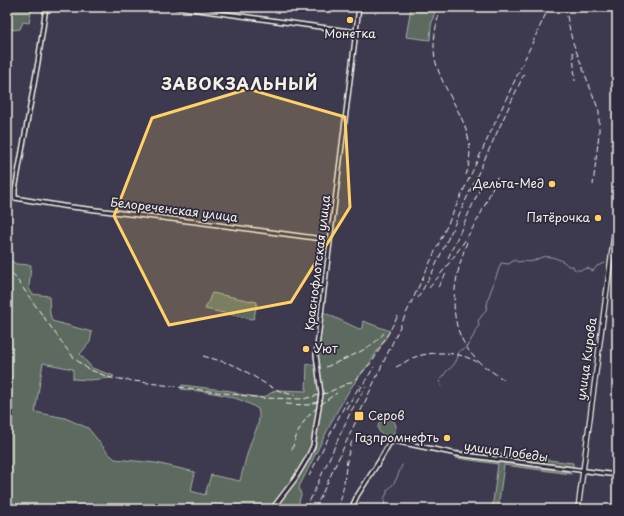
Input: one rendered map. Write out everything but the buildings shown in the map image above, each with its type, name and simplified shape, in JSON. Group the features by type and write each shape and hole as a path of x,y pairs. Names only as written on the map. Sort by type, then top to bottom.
{"main road":[{"name":"улица Кирова","path":"578,509 617,212"}],"street":[{"name":"Белореченская улица","path":"46,7 38,62 15,190 15,198 63,206 330,240"},
{"path":"176,7 356,32"},
{"name":"Краснофлотская улица","path":"272,509 295,479 313,446 321,395 316,355 360,7"},
{"name":"улица Победы","path":"351,509 357,496 389,444 394,441 457,454 617,475"}],"highlighted area":[{"path":"248,89 345,117 350,207 291,302 169,325 114,216 152,118"}],"green space":[{"path":"10,7 32,7 29,23 23,22 20,29 12,30"},
{"path":"411,7 436,7 431,26 430,40 406,37"},
{"path":"7,258 16,264 31,265 29,288 32,294 49,296 52,321 92,332 90,342 80,354 92,368 114,376 111,378 89,380 73,379 73,369 43,363 35,412 65,418 88,428 108,453 115,459 156,463 195,472 191,491 205,495 211,475 240,481 258,423 258,409 231,397 181,389 182,385 231,391 238,394 263,398 276,390 306,391 307,364 318,366 323,312 359,329 362,328 363,321 390,331 371,361 350,389 336,413 299,487 301,495 297,509 7,509 7,393 12,377 7,372"},
{"path":"212,293 257,302 254,318 252,319 205,309"},
{"path":"387,418 393,421 396,427 393,433 387,436 381,433 378,427 381,421"},
{"path":"457,452 499,454 573,463 573,467"},
{"path":"459,457 570,472 571,474 504,465 498,509 492,509 498,464 456,458"}],"waterway":[{"path":"441,386 440,380 454,364 459,351 466,348 479,326 478,321 486,310 489,296 501,263 509,264 514,260 518,262 531,262 542,257 553,257 568,266 573,266 576,270 587,268 593,271 597,266 605,263"},
{"path":"385,509 384,499 387,490 394,483 402,465"}],"railway":[{"path":"441,7 435,33 435,59 446,88 466,128 470,158 466,175"},
{"path":"315,509 549,7"},
{"path":"565,7 572,40 599,111 599,134 593,185"},
{"path":"573,52 575,81"},
{"path":"418,298 433,271 524,74"},
{"path":"429,288 455,255 473,228 497,177"},
{"path":"448,258 484,180"},
{"path":"467,242 455,287 455,317 465,345 475,358 504,380"},
{"path":"7,266 66,348 75,359 88,369 111,378 262,398 303,399 327,393 355,380 373,361 399,314"},
{"path":"438,287 447,272"},
{"path":"326,367 365,349 379,339 384,333"},
{"path":"396,367 418,356 435,353 453,354 469,358 477,362"},
{"path":"203,356 236,366 279,391 295,395"},
{"path":"359,391 374,367"},
{"path":"346,409 360,385"},
{"path":"306,509 351,411 366,387"},
{"path":"292,450 299,430 308,416 337,393"},
{"path":"286,404 308,405 323,400"},
{"path":"309,476 347,401"},
{"path":"338,509 341,501 349,449 352,441"}],"place":[{"name":"Монетка","path":"350,20"},
{"name":"Дельта-Мед","path":"552,184"},
{"name":"Пятёрочка","path":"598,218"},
{"name":"Уют","path":"306,349"},
{"name":"Серов","path":"359,416"},
{"name":"Газпромнефть","path":"447,438"}],"district":[{"name":"ЗАВОКЗАЛЬНЫЙ","path":"240,84"}]}
